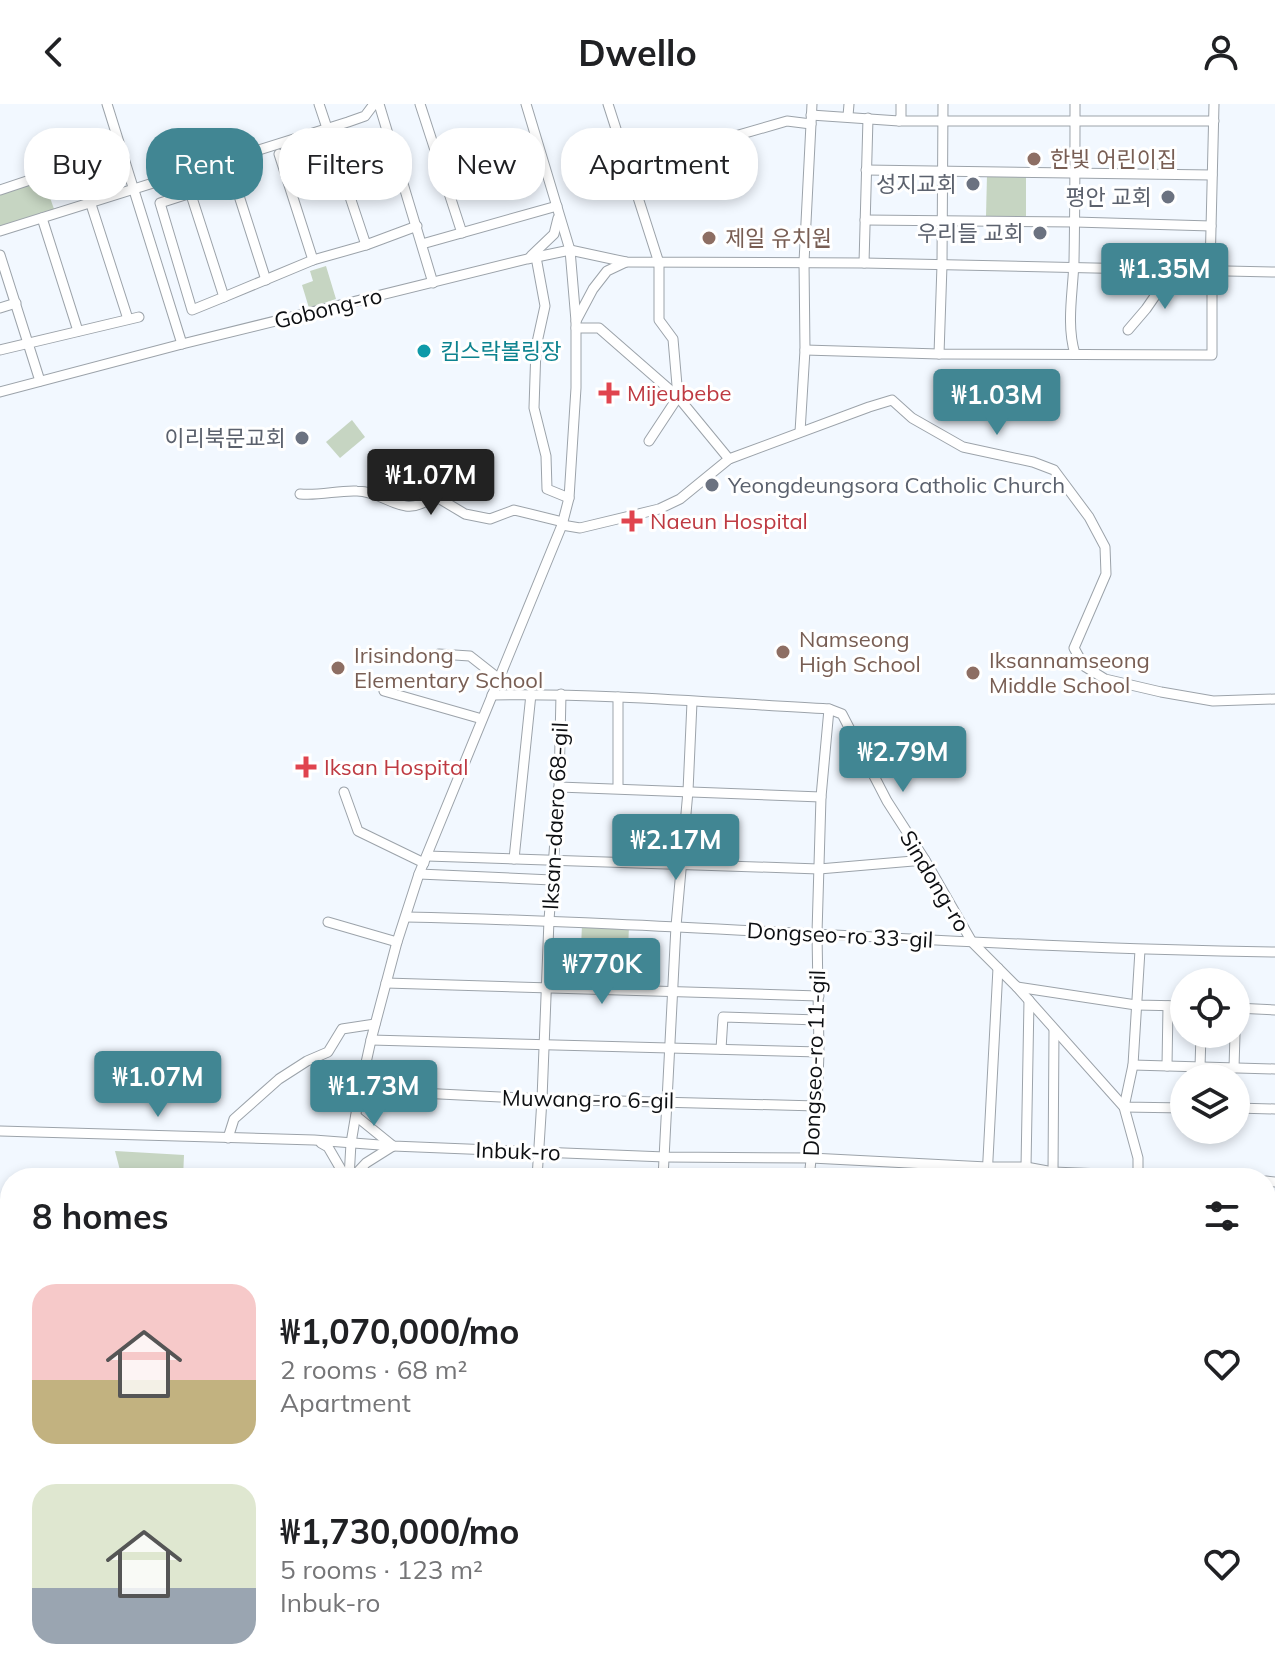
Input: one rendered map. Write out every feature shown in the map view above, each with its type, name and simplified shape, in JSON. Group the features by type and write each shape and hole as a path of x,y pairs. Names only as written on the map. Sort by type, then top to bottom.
{"street":[{"path":"107,104 182,344"},
{"path":"319,104 327,128"},
{"path":"330,128 365,116 376,104 433,283"},
{"path":"420,104 462,233"},
{"path":"350,1168 351,1143 371,1040 419,874 562,524 569,498 576,388 576,324 570,250 526,104"},
{"path":"608,104 615,128"},
{"path":"848,116 849,104"},
{"path":"899,121 901,104"},
{"path":"939,354 943,104"},
{"path":"1075,104 1075,222 1070,320 1075,354"},
{"path":"805,350 1212,355 1210,270 1214,104"},
{"path":"758,130 781,123 786,126 811,118 848,116 899,121 1214,121"},
{"path":"800,432 811,118"},
{"path":"864,263 868,118"},
{"path":"0,190 78,164 128,319"},
{"path":"866,170 1212,175"},
{"path":"0,231 146,185"},
{"path":"169,200 160,203 192,310 313,260 417,226"},
{"path":"193,200 224,297"},
{"path":"240,200 266,280"},
{"path":"294,200 313,260"},
{"path":"351,200 366,245"},
{"path":"638,200 659,263 659,320 673,339 678,397 649,441"},
{"path":"422,244 558,210"},
{"path":"558,210 554,234 531,258 545,306 536,347 534,408 546,456 547,489 569,498"},
{"path":"42,218 78,331"},
{"path":"865,220 1211,226"},
{"name":"Gobong-ro","path":"0,392 182,344 570,250 626,262 804,262 1275,272"},
{"path":"0,255 2,270 16,303 40,381"},
{"path":"576,324 593,289 607,271 626,262"},
{"path":"1128,330 1173,270"},
{"path":"0,308 16,303"},
{"path":"0,350 139,317"},
{"path":"576,324 599,328 678,397 729,459"},
{"path":"300,494 358,490 374,493 406,507 435,496 465,514 490,519 514,510 580,528 659,509 680,499 729,459 892,400 912,418 963,447 1033,462 1054,470 1089,517 1105,547 1106,574 1074,648 1084,666 1105,679 1213,701 1275,699"},
{"path":"439,654 470,656 498,678"},
{"path":"384,691 482,719"},
{"path":"514,859 531,694"},
{"path":"492,695 561,694 829,709"},
{"name":"Iksan-daero 68-gil","path":"537,1168 549,920 559,787 561,694"},
{"path":"618,697 618,788"},
{"path":"664,1168 676,926 683,865 692,702"},
{"name":"Dongseo-ro 11-gil","path":"810,1168 817,1106 821,797 829,709"},
{"name":"Sindong-ro","path":"829,709 842,714 887,801 972,942 1029,1000 1124,1107 1138,1168"},
{"path":"559,787 821,797"},
{"path":"344,792 358,831 426,859 819,869 925,860"},
{"path":"419,874 552,880"},
{"name":"Dongseo-ro 33-gil","path":"406,917 549,920 1140,950 1275,952"},
{"path":"328,922 397,942"},
{"path":"1140,950 1133,1065 1124,1107 1170,1108"},
{"path":"987,1168 998,968"},
{"path":"386,983 819,996"},
{"path":"1017,987 1136,1005 1168,1006 1167,1066"},
{"path":"1026,1167 1029,1000"},
{"path":"1250,1009 1275,1010"},
{"path":"721,1049 723,1017 819,1020"},
{"path":"228,1138 234,1119 279,1079 328,1052 342,1029 375,1024"},
{"path":"1053,1168 1054,1030"},
{"path":"371,1040 819,1052"},
{"path":"1133,1065 1170,1066"},
{"path":"1250,1068 1275,1069"},
{"name":"Muwang-ro 6-gil","path":"360,1090 542,1099 817,1106"},
{"path":"1250,1108 1275,1109"},
{"path":"356,1116 393,1146 360,1168"},
{"name":"Inbuk-ro","path":"0,1131 314,1140 665,1157 811,1158 928,1168"},
{"path":"314,1140 328,1147 342,1168"},
{"name":"Inbuk-ro","path":"1020,1168 1031,1168"}],"green space":[{"path":"987,175 1026,176 1026,216 986,216"},
{"path":"24,184 24,200 51,200 54,209 0,226 0,191"},
{"path":"326,266 336,299 309,308 302,285 313,281 310,271"},
{"path":"352,420 365,437 340,458 326,442"},
{"path":"582,924 629,926 627,973 580,972"},
{"path":"115,1151 184,1155 183,1168 119,1168"}],"place":[{"name":"한빛 어린이집","path":"1034,159"},
{"name":"성지교회","path":"973,184"},
{"name":"평안 교회","path":"1168,197"},
{"name":"우리들 교회","path":"1040,233"},
{"name":"제일 유치원","path":"709,238"},
{"name":"킴스락볼링장","path":"424,351"},
{"name":"Mijeubebe","path":"609,393"},
{"name":"이리북문교회","path":"302,438"},
{"name":"Yeongdeungsora Catholic Church","path":"712,485"},
{"name":"Naeun Hospital","path":"632,521"},
{"name":"Namseong High School","path":"783,652"},
{"name":"Irisindong Elementary School","path":"338,668"},
{"name":"Iksannamseong Middle School","path":"973,673"},
{"name":"Iksan Hospital","path":"306,767"}]}
